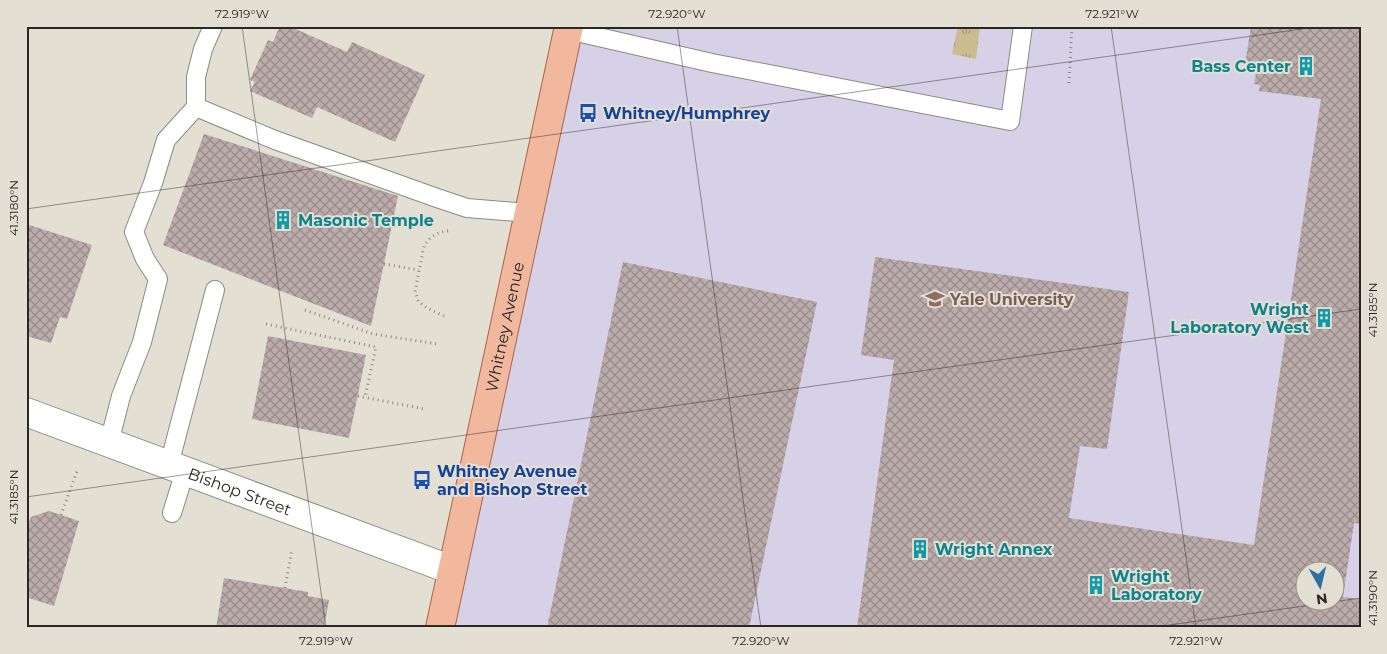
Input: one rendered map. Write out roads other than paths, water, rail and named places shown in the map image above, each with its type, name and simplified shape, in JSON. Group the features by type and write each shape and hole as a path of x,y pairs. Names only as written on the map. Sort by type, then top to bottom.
{"main road":[{"name":"Whitney Avenue","path":"440,628 569,28"}],"street":[{"name":"Bishop Street","path":"26,412 452,570"}],"lane":[{"path":"109,443 121,396 142,342 158,279 145,259 134,232 153,183 166,140 196,107 196,77 203,49 213,26"},
{"path":"569,28 712,63 1010,121 1023,26"},
{"path":"196,107 276,140 467,208 529,213"},
{"path":"172,513 177,468 215,290"}],"place":[{"name":"Bass Center","path":"1306,66"},
{"name":"Whitney/Humphrey","path":"588,113"},
{"name":"Masonic Temple","path":"283,220"},
{"name":"Yale University","path":"935,299"},
{"name":"Wright Laboratory West","path":"1324,318"},
{"name":"Whitney Avenue and Bishop Street","path":"422,480"},
{"name":"Wright Annex","path":"920,549"},
{"name":"Wright Laboratory","path":"1096,585"}]}
